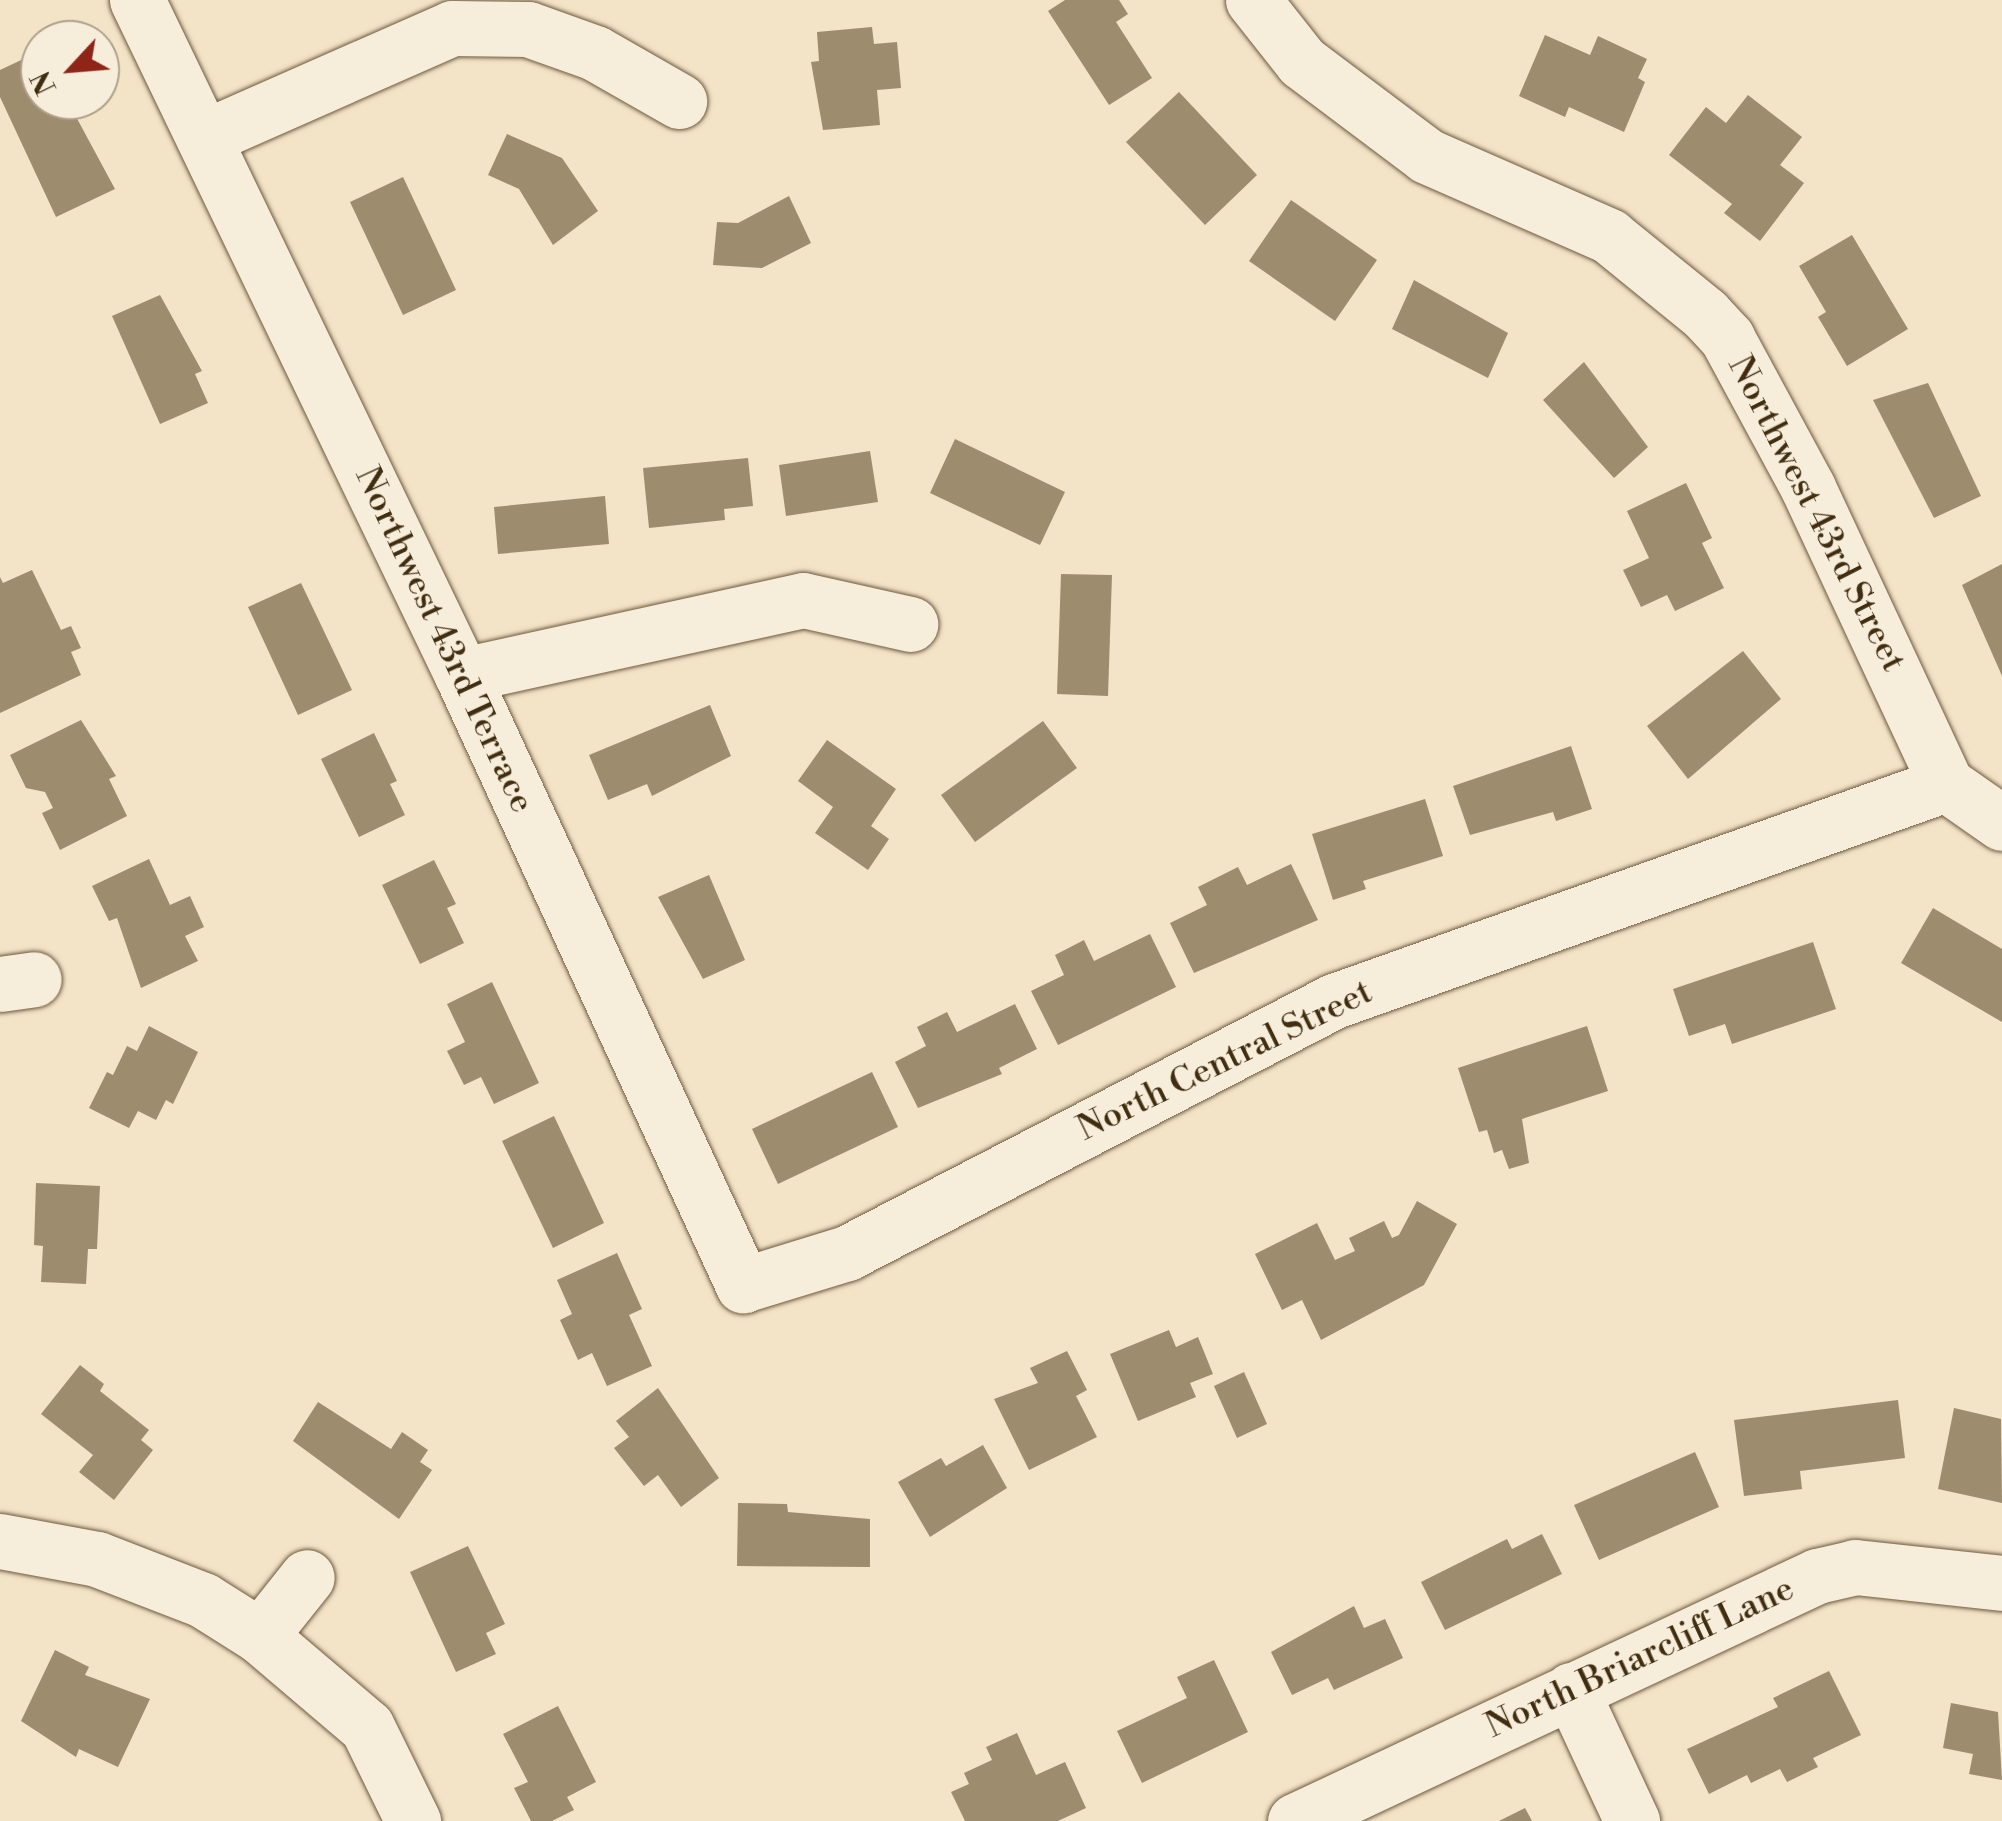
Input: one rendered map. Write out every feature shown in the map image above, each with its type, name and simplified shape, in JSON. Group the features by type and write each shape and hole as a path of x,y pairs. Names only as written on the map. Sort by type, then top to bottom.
{"street":[{"name":"Northwest 43rd Terrace","path":"138,0 462,675 743,1285"},
{"name":"Northwest 43rd Street","path":"1253,0 1302,62 1427,156 1609,236 1727,338 1808,488 1946,784"},
{"path":"205,138 452,28 528,29 596,53 678,101"},
{"path":"462,675 803,600 910,624"},
{"path":"1946,784 2002,822"},
{"name":"North Central Street","path":"743,1285 847,1253 1334,1001 1946,784"},
{"path":"0,1542 97,1559 203,1600 260,1636 366,1728 413,1821"},
{"name":"North Briarcliff Lane","path":"1295,1821 1817,1576 1855,1567 2002,1583"},
{"path":"260,1636 306,1577"},
{"path":"1570,1690 1632,1821"}],"building":[{"path":"1065,0 1119,0 1128,14 1116,22 1152,78 1109,105 1048,11"},
{"path":"872,27 874,44 897,42 901,88 877,90 880,125 823,130 811,62 819,61 817,32"},
{"path":"1545,35 1590,55 1598,36 1647,59 1638,78 1645,82 1624,132 1569,107 1565,117 1519,96"},
{"path":"20,61 20,120 78,120 115,189 56,217 0,97 0,70"},
{"path":"1179,92 1257,175 1205,225 1126,142"},
{"path":"1748,95 1802,137 1780,165 1804,183 1760,241 1724,213 1732,204 1669,155 1706,107 1726,123"},
{"path":"507,134 562,158 598,211 553,245 519,189 488,175"},
{"path":"403,177 456,290 403,315 350,202"},
{"path":"789,196 811,243 762,268 713,265 717,222 738,223"},
{"path":"1291,200 1377,260 1335,321 1249,261"},
{"path":"1852,235 1908,329 1847,366 1818,317 1826,312 1799,266"},
{"path":"1414,280 1508,333 1488,378 1392,329"},
{"path":"160,295 202,371 195,374 208,403 160,424 112,316"},
{"path":"1584,362 1648,447 1614,478 1543,400"},
{"path":"1928,383 1981,496 1934,518 1873,400"},
{"path":"955,439 1065,492 1040,545 930,493"},
{"path":"870,451 878,502 786,516 779,465"},
{"path":"748,458 753,506 724,509 725,520 649,528 643,468"},
{"path":"1686,483 1712,538 1702,543 1724,588 1675,611 1667,595 1641,607 1623,570 1649,558 1627,511"},
{"path":"605,496 609,544 498,554 494,507"},
{"path":"2002,564 2002,676 1962,585"},
{"path":"32,570 61,630 71,626 81,648 71,652 81,675 0,713 0,577 3,583"},
{"path":"1061,574 1112,575 1108,696 1057,694"},
{"path":"301,583 352,690 298,715 248,607"},
{"path":"1743,651 1781,699 1688,779 1647,726"},
{"path":"710,705 731,756 652,796 647,784 608,800 589,755"},
{"path":"81,720 116,776 109,779 127,816 60,850 42,813 53,808 45,792 26,788 10,755"},
{"path":"1043,721 1077,768 975,842 941,795"},
{"path":"374,733 397,781 390,784 405,815 359,837 321,759"},
{"path":"827,740 896,789 871,826 889,839 868,870 815,833 833,807 798,781"},
{"path":"1571,746 1592,809 1556,821 1553,812 1470,835 1453,786"},
{"path":"1425,799 1443,856 1363,881 1366,889 1333,900 1312,834"},
{"path":"149,859 170,905 190,896 204,927 185,936 198,961 141,988 117,918 109,921 92,886"},
{"path":"434,860 456,904 447,908 464,943 420,964 382,885"},
{"path":"1291,864 1318,920 1194,973 1170,923 1207,905 1198,887 1238,867 1247,885"},
{"path":"709,875 745,960 703,979 658,897"},
{"path":"1933,908 2002,949 2002,1022 1901,963"},
{"path":"1150,934 1176,987 1058,1045 1031,991 1064,975 1055,955 1084,940 1094,961"},
{"path":"1813,942 1836,1009 1732,1044 1725,1024 1689,1036 1673,989"},
{"path":"492,982 539,1083 494,1104 481,1077 464,1085 447,1051 465,1042 447,1004"},
{"path":"1015,1004 1037,1049 999,1068 1002,1074 918,1108 895,1062 926,1046 917,1027 947,1012 957,1032"},
{"path":"149,1026 198,1052 173,1104 166,1100 156,1120 138,1111 129,1128 89,1108 107,1072 113,1075 127,1046 137,1051"},
{"path":"1587,1026 1608,1091 1522,1119 1529,1163 1509,1169 1502,1150 1494,1153 1487,1130 1479,1132 1458,1068"},
{"path":"872,1072 898,1127 778,1184 752,1129"},
{"path":"554,1116 604,1223 553,1248 502,1141"},
{"path":"36,1183 100,1186 97,1249 88,1249 86,1284 41,1282 43,1246 34,1245"},
{"path":"1417,1201 1457,1224 1424,1285 1321,1340 1302,1300 1282,1310 1255,1254 1317,1223 1335,1260 1355,1251 1349,1238 1384,1221 1392,1238 1399,1235"},
{"path":"617,1253 642,1309 629,1315 652,1366 607,1386 592,1353 578,1360 560,1320 572,1314 557,1280"},
{"path":"1169,1330 1176,1347 1198,1337 1213,1374 1190,1383 1196,1397 1138,1421 1110,1354"},
{"path":"1067,1351 1087,1390 1076,1396 1097,1437 1029,1470 994,1399 1038,1383 1030,1368"},
{"path":"80,1365 104,1384 100,1391 149,1430 141,1440 153,1450 114,1500 79,1472 93,1455 41,1414"},
{"path":"1244,1372 1267,1424 1237,1438 1214,1386"},
{"path":"658,1388 719,1478 681,1507 658,1475 644,1486 614,1448 629,1437 616,1421"},
{"path":"1898,1400 1905,1458 1800,1471 1802,1489 1744,1496 1734,1420"},
{"path":"318,1402 391,1449 402,1432 428,1450 420,1462 432,1470 399,1519 293,1441"},
{"path":"1954,1408 2001,1419 2002,1503 1938,1489"},
{"path":"983,1445 1007,1488 930,1537 898,1482 941,1458 946,1466"},
{"path":"1695,1452 1719,1507 1599,1560 1574,1505"},
{"path":"738,1503 787,1504 788,1512 870,1519 870,1567 737,1566"},
{"path":"1542,1534 1562,1574 1445,1630 1421,1582 1507,1539 1512,1549"},
{"path":"468,1546 505,1624 486,1633 496,1654 456,1672 410,1572"},
{"path":"1354,1606 1364,1628 1385,1619 1403,1658 1334,1690 1328,1678 1292,1695 1271,1652"},
{"path":"55,1650 89,1667 85,1675 150,1699 118,1767 79,1749 76,1757 21,1721"},
{"path":"1214,1660 1248,1732 1142,1783 1117,1731 1187,1698 1177,1677"},
{"path":"1829,1671 1861,1735 1813,1758 1818,1767 1787,1782 1780,1769 1751,1783 1747,1775 1709,1794 1687,1749 1778,1707 1773,1698"},
{"path":"1951,1703 1998,1712 2002,1780 1969,1774 1973,1754 1943,1748"},
{"path":"558,1706 596,1782 567,1797 574,1810 552,1821 531,1821 514,1788 528,1782 503,1734"},
{"path":"1017,1733 1036,1775 1065,1762 1086,1808 1058,1821 965,1821 951,1792 969,1784 964,1773 992,1760 986,1747"},
{"path":"1525,1808 1532,1821 1499,1821"}]}
